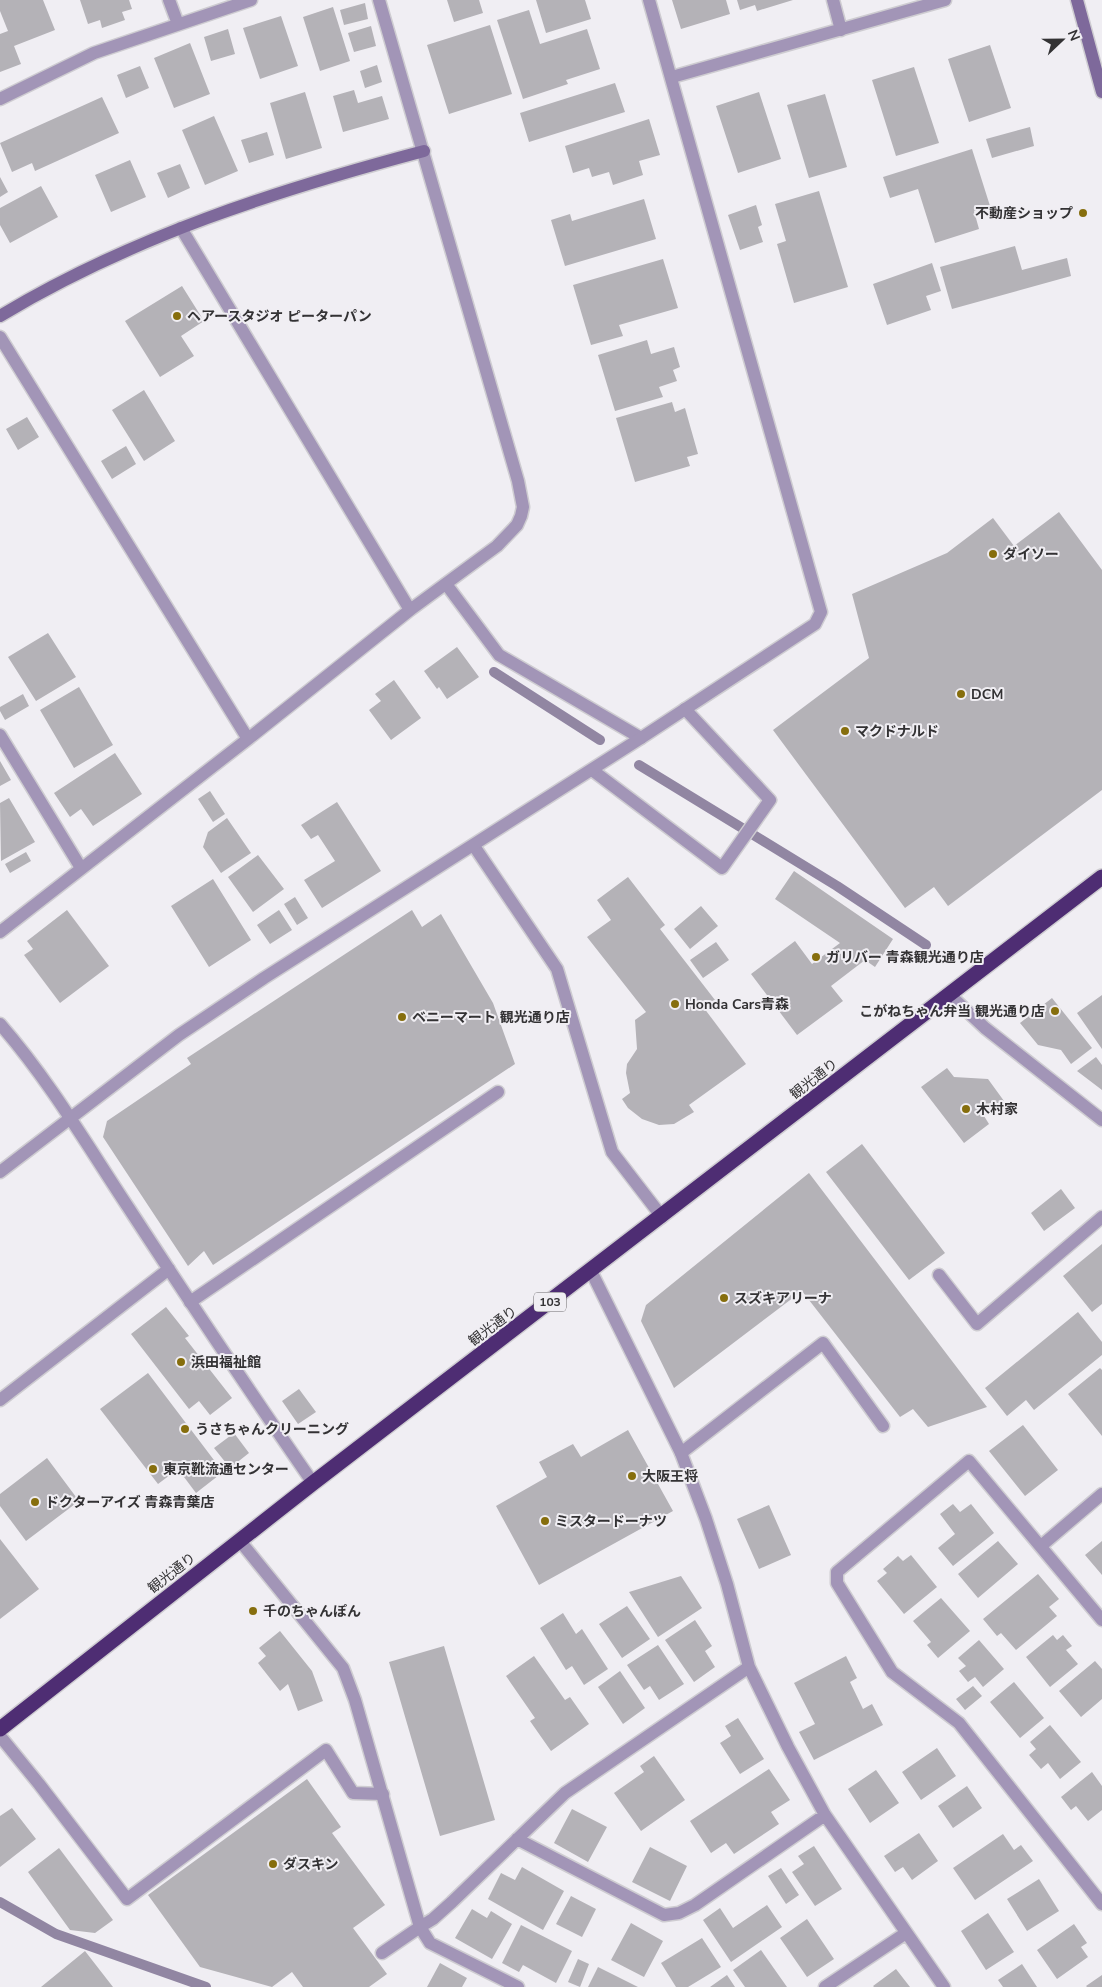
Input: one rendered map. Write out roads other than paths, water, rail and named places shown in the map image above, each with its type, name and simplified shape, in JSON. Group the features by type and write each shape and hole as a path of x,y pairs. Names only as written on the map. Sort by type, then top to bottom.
{"highway":[{"name":"観光通り","path":"0,1729 314,1483 1102,877"}],"street":[{"path":"169,0 178,24"},
{"path":"0,99 94,53 251,0"},
{"path":"0,932 410,610 497,546 517,525 523,506 518,481 379,0"},
{"path":"0,1172 179,1035 264,978 474,846 815,624 821,612 649,0"},
{"path":"833,0 841,30"},
{"path":"672,77 946,0"},
{"path":"1077,0 1102,92"},
{"path":"0,316 69,278 181,228 252,201 321,179 424,151"},
{"path":"181,228 410,610"},
{"path":"0,337 248,739"},
{"path":"446,584 500,655 641,738"},
{"path":"592,770 722,868 770,800 686,709"},
{"path":"0,735 82,868"},
{"path":"474,846 557,969 612,1152 662,1217"},
{"path":"950,995 985,1028 1102,1120"},
{"path":"0,1024 70,1118 190,1302 314,1483"},
{"path":"190,1302 498,1092"},
{"path":"939,1275 977,1324 1102,1216"},
{"path":"0,1400 169,1269"},
{"path":"592,1271 681,1453 727,1584 749,1667 788,1747 825,1815 944,1987"},
{"path":"681,1453 823,1343 883,1426"},
{"path":"1102,1620 969,1461 837,1572 837,1583 892,1672 959,1723 1102,1904"},
{"path":"1041,1546 1102,1494"},
{"path":"240,1541 343,1668 355,1700 383,1794 420,1927 430,1943 518,1987"},
{"path":"382,1953 433,1919 565,1793 749,1667"},
{"path":"0,1736 127,1899 326,1750 353,1793 383,1794"},
{"path":"517,1839 664,1915 679,1913 695,1905 825,1815"},
{"path":"825,1987 906,1932"}],"waterway":[{"path":"494,672 600,740"},
{"path":"639,765 837,886 926,945"},
{"path":"0,1902 56,1934 206,1987"}],"place":[{"name":"不動産ショップ","path":"1083,213"},
{"name":"ヘアースタジオ ピーターパン","path":"177,316"},
{"name":"ダイソー","path":"993,554"},
{"name":"DCM","path":"961,694"},
{"name":"マクドナルド","path":"845,731"},
{"name":"ガリバー 青森観光通り店","path":"816,957"},
{"name":"Honda Cars青森","path":"675,1004"},
{"name":"こがねちゃん弁当 観光通り店","path":"1055,1011"},
{"name":"ベニーマート 観光通り店","path":"402,1017"},
{"name":"木村家","path":"966,1109"},
{"name":"スズキアリーナ","path":"724,1298"},
{"name":"浜田福祉館","path":"181,1362"},
{"name":"うさちゃんクリーニング","path":"185,1429"},
{"name":"東京靴流通センター","path":"153,1469"},
{"name":"大阪王将","path":"632,1476"},
{"name":"ドクターアイズ 青森青葉店","path":"35,1502"},
{"name":"ミスタードーナツ","path":"545,1521"},
{"name":"千のちゃんぽん","path":"253,1611"},
{"name":"ダスキン","path":"273,1864"}]}
